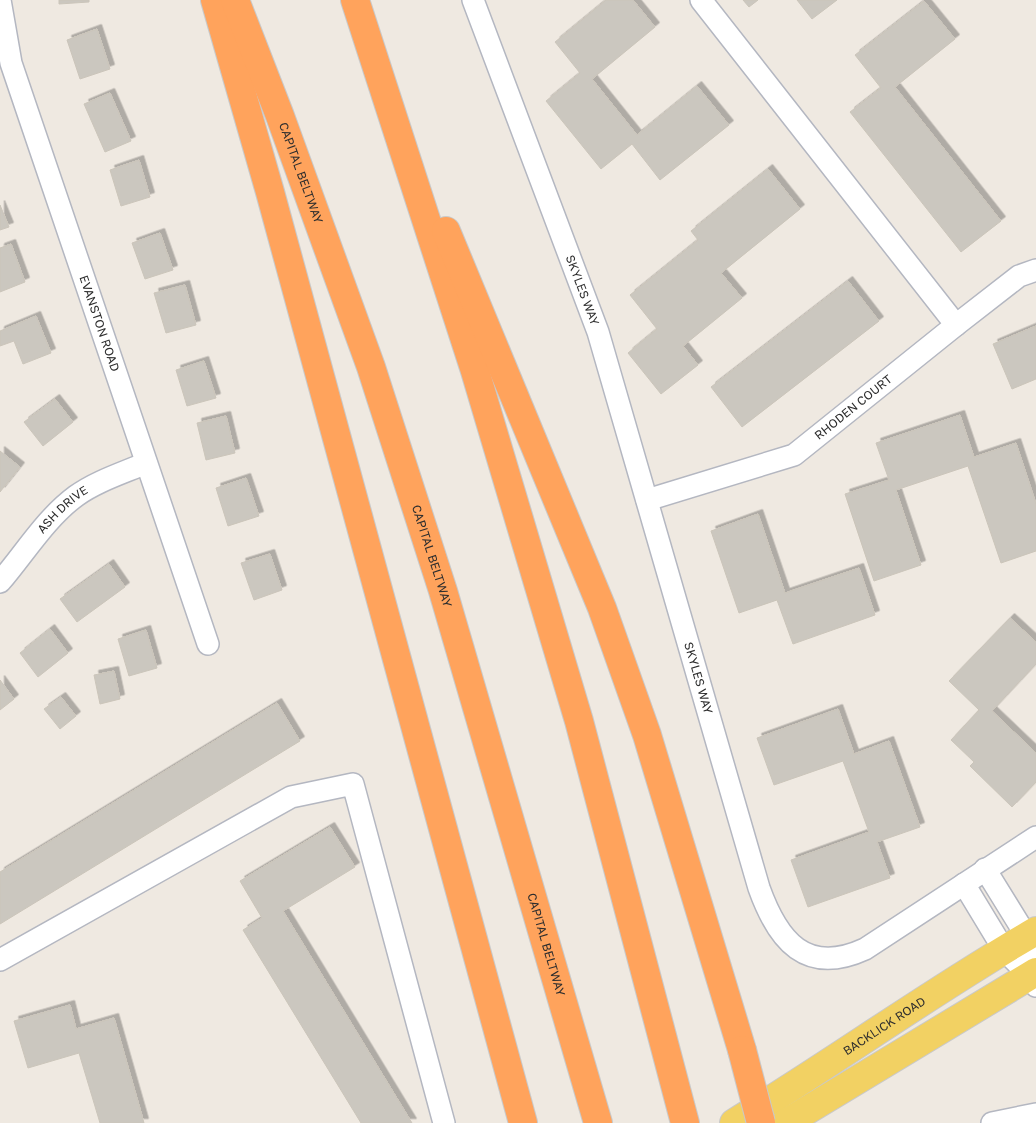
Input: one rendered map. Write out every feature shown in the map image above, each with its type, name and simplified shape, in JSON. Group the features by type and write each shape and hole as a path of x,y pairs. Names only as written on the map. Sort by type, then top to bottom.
{"highway":[{"path":"215,0 270,192 522,1123"},
{"name":"CAPITAL BELTWAY","path":"235,0 364,349 437,572 598,1123"},
{"path":"359,10 406,134 526,419 602,608 650,744 742,1050 761,1123"},
{"path":"359,10 475,372 580,721 685,1123"}],"main road":[{"name":"BACKLICK ROAD","path":"734,1123 817,1072 926,998 1022,939"},
{"path":"786,1123 1034,978"}],"street":[{"name":"EVANSTON ROAD","path":"0,0 11,63 208,644"},
{"name":"SKYLES WAY","path":"474,0 598,332 759,888 766,906 786,937 797,949 811,957 824,959 845,958 865,948 964,884"},
{"path":"701,0 956,325"},
{"name":"RHODEN COURT","path":"647,500 794,455 1019,276 1036,270"},
{"name":"ASH DRIVE","path":"0,582 45,525 76,496 94,485 146,463"},
{"path":"0,960 291,797 353,784 444,1123"},
{"path":"1022,939 964,884 1036,836"},
{"path":"985,869 1022,939 1034,978"},
{"path":"992,1123 1036,1114"}],"building":[{"path":"59,0 89,0 89,2 59,4"},
{"path":"606,0 633,0 655,27 592,79 637,135 697,86 729,125 660,180 632,144 601,169 546,101 580,73 555,42"},
{"path":"743,0 758,0 749,7"},
{"path":"797,0 837,0 812,19"},
{"path":"924,1 955,39 895,87 1001,221 961,252 850,112 881,88 855,55"},
{"path":"97,29 110,69 80,79 67,40"},
{"path":"110,93 131,141 105,152 84,104"},
{"path":"139,160 150,197 121,206 110,170"},
{"path":"768,169 800,209 721,273 742,298 683,346 698,365 661,394 628,353 657,329 630,295 698,240 691,231"},
{"path":"0,205 9,227 0,230"},
{"path":"160,233 173,270 145,279 132,243"},
{"path":"11,244 25,282 0,292 0,248"},
{"path":"848,281 879,321 742,427 711,387"},
{"path":"185,285 196,325 166,333 154,293"},
{"path":"36,316 51,353 23,364 14,341 0,346 0,331"},
{"path":"1036,326 1036,379 1012,389 993,344"},
{"path":"204,361 216,398 187,406 176,370"},
{"path":"55,399 73,422 43,446 24,422"},
{"path":"960,415 974,457 1016,443 1036,504 1036,551 1001,563 968,466 896,490 921,565 874,581 845,494 889,480 876,443"},
{"path":"226,416 235,453 206,460 197,423"},
{"path":"0,451 20,467 0,492"},
{"path":"246,478 259,516 228,526 216,488"},
{"path":"758,514 785,593 859,568 875,615 793,644 777,600 739,613 711,531"},
{"path":"270,554 282,590 254,600 241,563"},
{"path":"109,564 125,587 77,622 60,599"},
{"path":"1010,618 1036,642 1036,664 992,711 1036,753 1036,782 1012,807 970,766 974,762 951,740 979,710 949,681"},
{"path":"50,629 68,653 38,677 20,653"},
{"path":"146,630 157,668 129,676 118,639"},
{"path":"114,671 120,699 100,704 94,675"},
{"path":"0,680 14,699 0,710"},
{"path":"61,697 76,716 60,729 44,709"},
{"path":"277,703 300,741 0,924 0,872"},
{"path":"838,709 854,754 889,741 920,827 877,842 890,878 808,907 791,860 869,832 843,761 774,785 757,738"},
{"path":"330,827 355,867 283,911 412,1123 361,1123 243,930 262,918 240,881"},
{"path":"70,1005 76,1029 114,1018 144,1123 100,1123 79,1053 28,1068 14,1021"}]}
